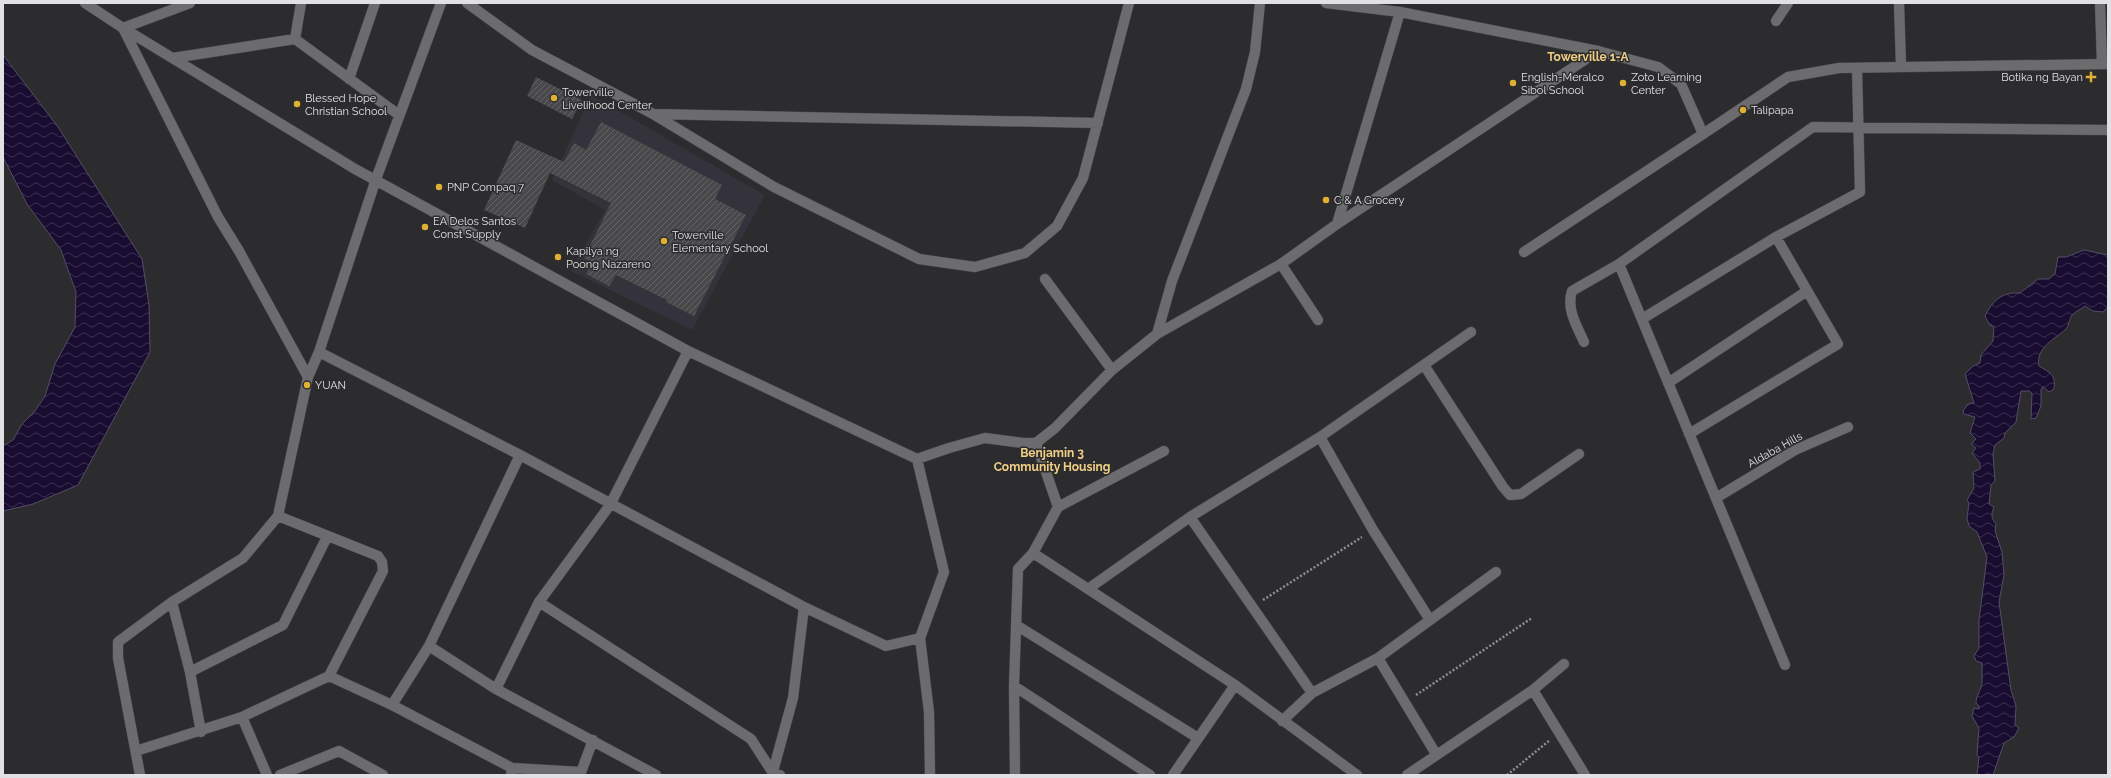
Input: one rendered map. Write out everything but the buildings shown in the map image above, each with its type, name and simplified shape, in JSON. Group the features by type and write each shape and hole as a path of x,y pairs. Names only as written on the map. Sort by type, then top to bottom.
{"street":[{"path":"85,3 123,28 355,169 376,179 688,351 917,459 985,438 1023,443 1036,443 1055,428 1112,370 1157,334 1282,264 1337,224 1598,50"},
{"path":"123,28 190,3"},
{"path":"295,39 301,3"},
{"path":"349,79 375,3"},
{"path":"140,775 118,658 118,642 172,602 243,558 278,516 308,377 319,352 376,179 441,3"},
{"path":"467,3 532,50 654,114 774,187 919,259 975,267 1025,253 1057,226 1083,178 1129,3"},
{"path":"1157,334 1172,281 1246,89 1255,52 1260,3"},
{"path":"1326,3 1400,12 1598,50 1658,67 1681,84 1703,134"},
{"path":"1776,21 1788,3"},
{"path":"1899,3 1901,66"},
{"path":"1524,252 1788,77 1838,68 2105,64 2100,3"},
{"path":"1337,224 1400,12"},
{"path":"123,28 218,217 239,250 308,377"},
{"path":"173,58 295,39 399,115"},
{"path":"1642,320 1776,237 1860,192 1857,68"},
{"path":"654,114 1098,123"},
{"path":"1584,342 1570,309 1569,299 1572,291 1619,264 1813,127 2108,130"},
{"path":"1689,434 1838,344 1776,237"},
{"path":"1282,264 1318,320"},
{"path":"1619,264 1785,665"},
{"path":"1045,279 1112,370"},
{"path":"1668,383 1807,291"},
{"path":"1088,589 1190,517 1320,437 1471,332"},
{"path":"496,690 539,602 610,505 688,351"},
{"path":"319,352 520,456 804,607 886,646 920,638"},
{"path":"1424,365 1503,487 1510,495 1521,494 1579,454"},
{"name":"Aldaba Hills","path":"1716,498 1795,450 1848,427"},
{"path":"1320,437 1373,530 1430,620"},
{"path":"1036,443 1058,507"},
{"path":"1015,775 1014,686 1018,569 1033,553 1058,507 1164,451"},
{"path":"392,705 429,646 520,456"},
{"path":"917,459 944,572 920,638 928,712 930,775"},
{"path":"136,751 201,732 242,717 328,676 383,572 382,562 378,556 278,516"},
{"path":"1190,517 1312,693"},
{"path":"190,672 283,625 327,536"},
{"path":"1033,553 1235,685 1357,775"},
{"path":"1282,721 1312,693 1378,658 1496,572"},
{"path":"172,602 190,672 201,732"},
{"path":"539,602 751,739 775,774"},
{"path":"775,774 793,698 804,607"},
{"path":"1016,625 1198,738"},
{"path":"429,646 496,690 593,740 643,771 656,775"},
{"path":"1378,658 1436,754"},
{"path":"1407,775 1533,690 1564,664"},
{"path":"328,676 392,705 511,771 580,773 593,740"},
{"path":"1173,775 1235,685"},
{"path":"1014,686 1150,775"},
{"path":"1533,690 1585,775"},
{"path":"242,717 267,775"},
{"path":"280,775 339,751 383,775"}],"path":[{"path":"1253,606 1373,530"},
{"path":"1406,703 1532,618"},
{"path":"1507,775 1560,732"}],"shaded area":[{"name":"Towerville Elementary School","path":"591,95 765,195 692,330 571,271 605,210 552,180"}],"water":[{"path":"3,55 58,127 142,259 149,305 150,352 78,485 33,504 3,511 3,446 13,440 22,424 35,411 45,396 55,364 75,327 76,292 61,250 27,204 3,157"},
{"path":"2084,250 2108,255 2108,307 2103,312 2093,311 2085,306 2072,315 2066,329 2043,349 2040,354 2039,366 2049,372 2053,377 2054,389 2049,392 2043,387 2041,389 2041,406 2036,418 2031,419 2032,393 2029,391 2021,391 2016,422 2005,433 2004,438 1995,445 1993,454 1995,481 1991,485 1989,504 1994,507 1992,516 1996,524 1995,531 2002,552 2004,575 1999,602 2011,690 2016,706 2015,725 2019,728 2014,737 2004,743 1993,775 1977,775 1979,757 1977,755 1979,728 1972,716 1974,708 1979,709 1979,706 1976,703 1982,683 1982,663 1976,661 1974,656 1979,648 1979,620 1987,557 1977,532 1969,526 1967,518 1969,503 1967,500 1974,488 1973,472 1980,469 1980,463 1972,453 1976,448 1971,444 1976,439 1970,433 1975,417 1964,414 1963,411 1968,404 1974,403 1965,374 1973,366 1980,363 1981,355 1993,341 1994,327 1989,324 1985,316 1995,301 2008,294 2020,293 2038,279 2049,279 2055,274 2058,257 2066,257"}],"place":[{"name":"Botika ng Bayan","path":"2091,77"},
{"name":"English-Meralco Sibol School","path":"1513,83"},
{"name":"Zoto Learning Center","path":"1623,83"},
{"name":"Towerville Livelihood Center","path":"554,98"},
{"name":"Blessed Hope Christian School","path":"297,104"},
{"name":"Talipapa","path":"1743,110"},
{"name":"PNP Compaq 7","path":"439,187"},
{"name":"C & A Grocery","path":"1326,200"},
{"name":"EA Delos Santos Const Supply","path":"425,227"},
{"name":"Towerville Elementary School","path":"664,241"},
{"name":"Kapilya ng Poong Nazareno","path":"558,257"},
{"name":"YUAN","path":"307,385"}],"district":[{"name":"Towerville 1-A","path":"1588,57"},
{"name":"Benjamin 3 Community Housing","path":"1052,460"}]}
